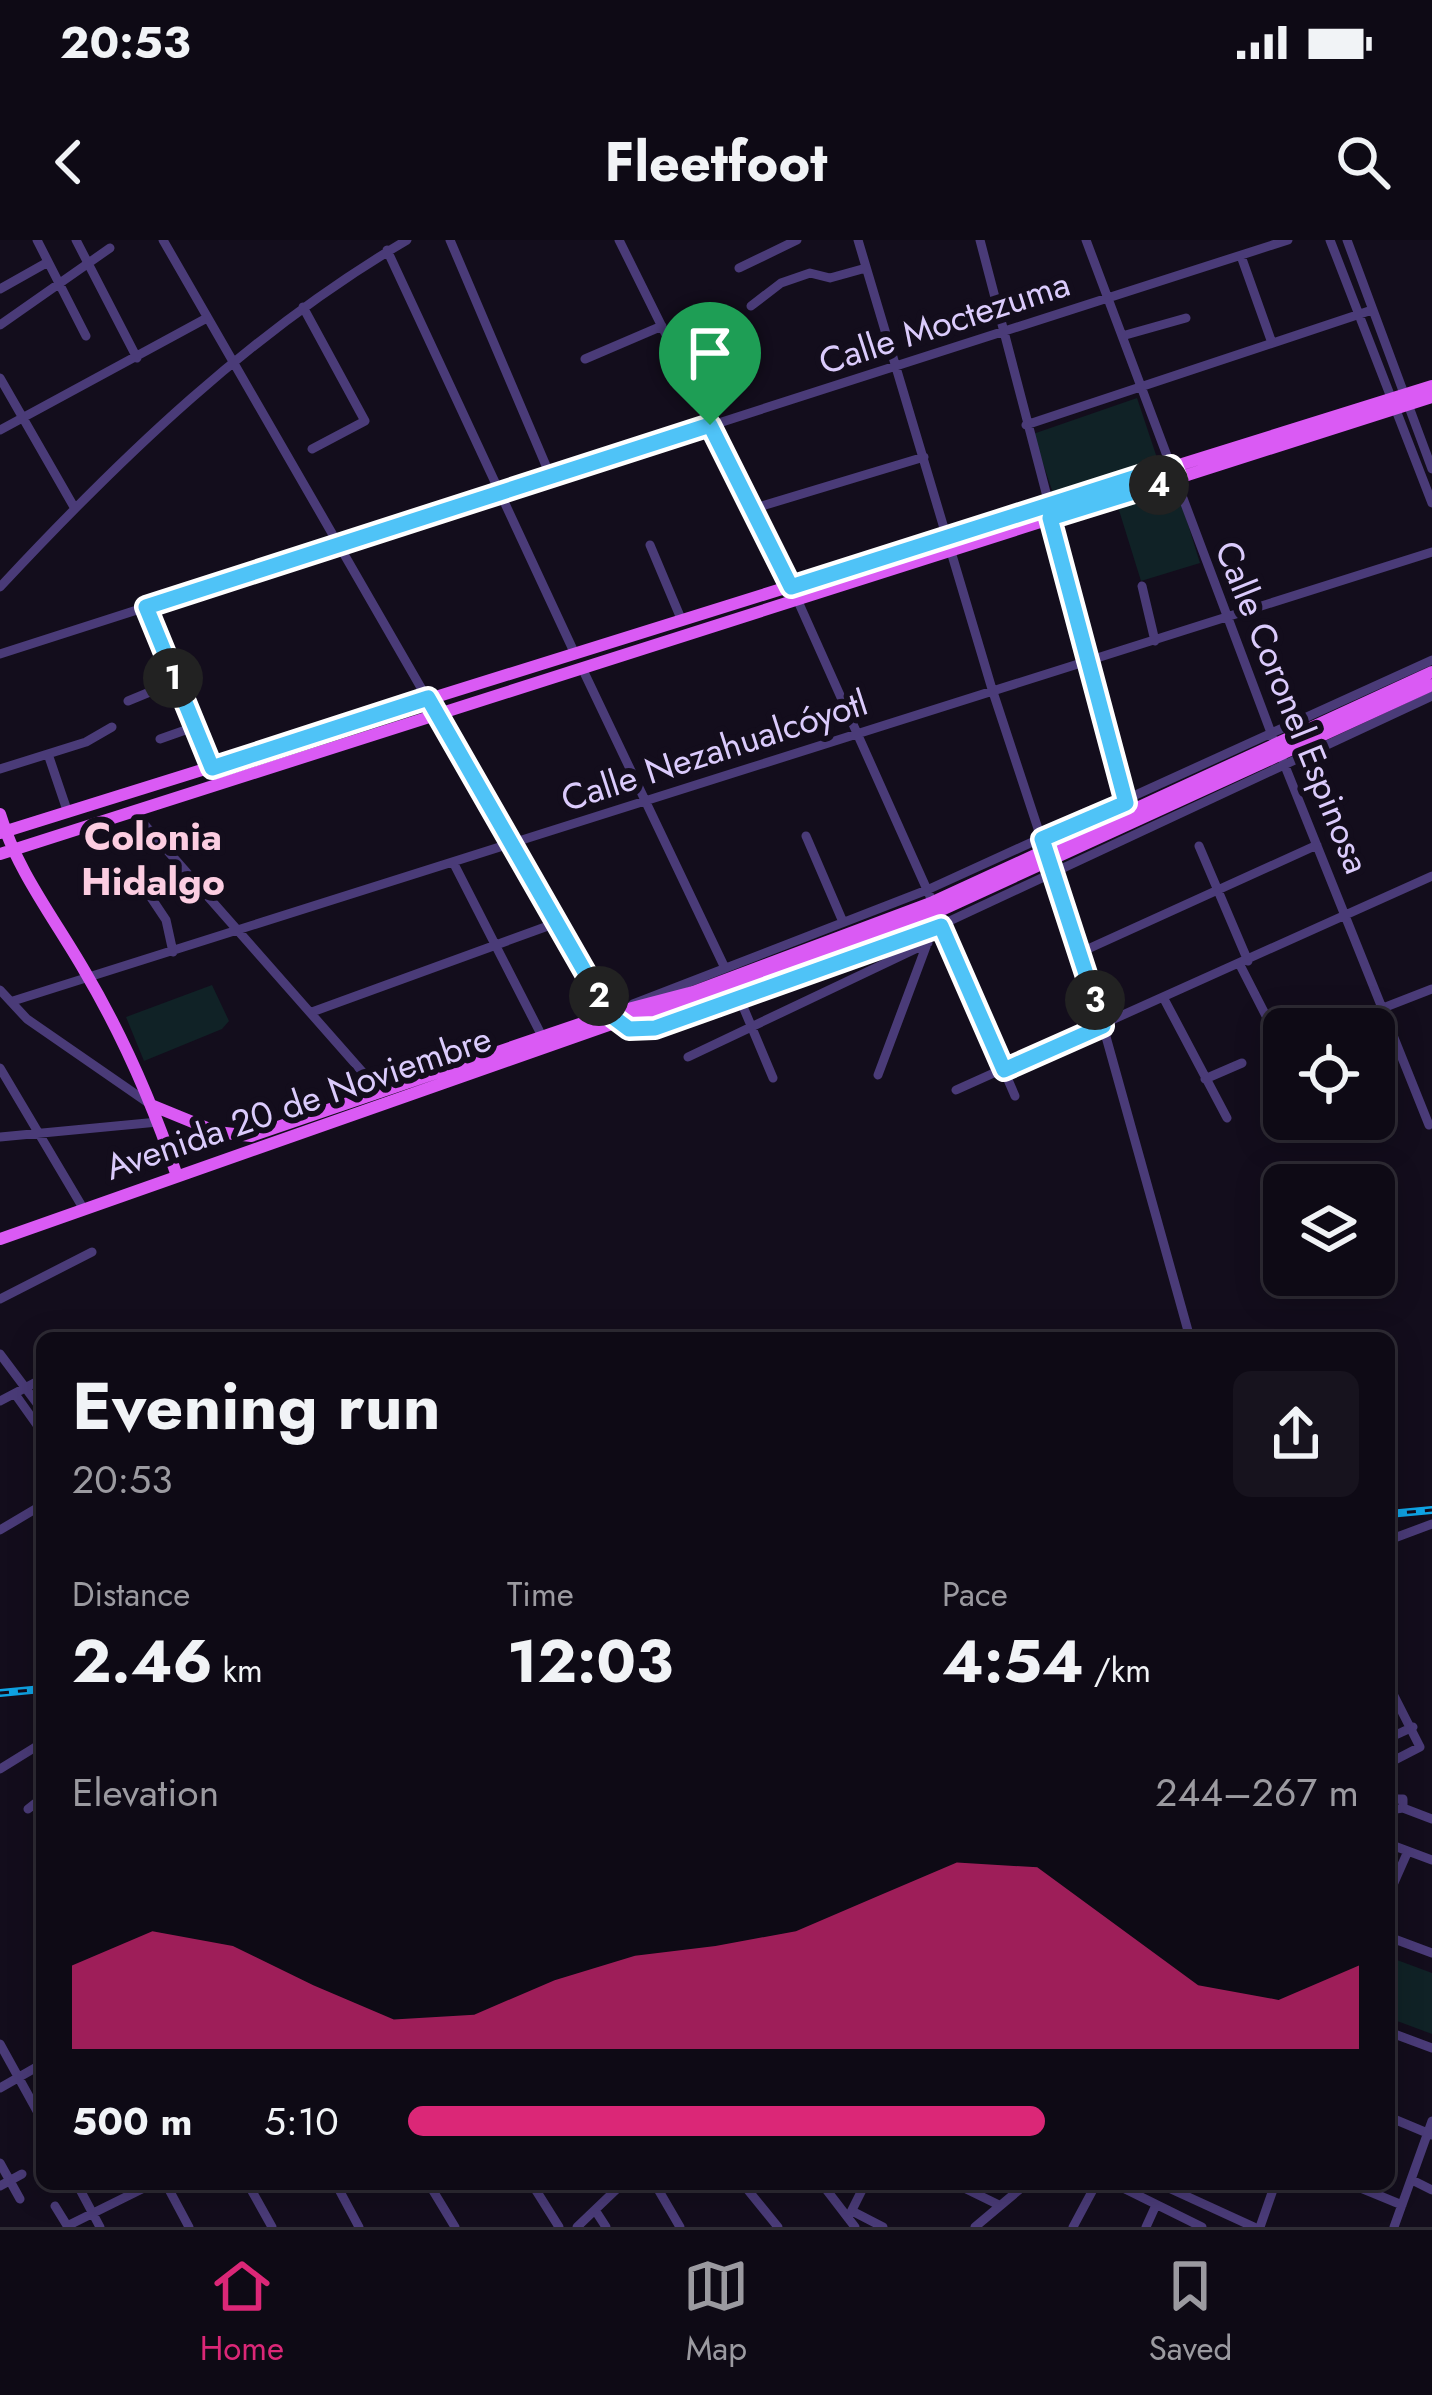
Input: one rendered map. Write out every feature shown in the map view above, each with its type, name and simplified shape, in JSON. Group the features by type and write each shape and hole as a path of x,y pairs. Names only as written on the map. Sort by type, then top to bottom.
{"main road":[{"path":"3,832 428,698 578,661 1399,402 1432,386"},
{"path":"1399,402 1432,398"},
{"path":"5,853 136,815 438,714 682,621 794,593"},
{"name":"Avenida 20 de Noviembre","path":"0,1239 384,1098 616,1016 732,983 934,907 1278,750 1432,672"},
{"name":"Avenida 20 de Noviembre","path":"1278,750 1432,685"},
{"path":"0,814 5,853 88,976 151,1105 177,1176"},
{"name":"Avenida 20 de Noviembre","path":"151,1105 238,1136 384,1098"}],"street":[{"path":"37,240 86,336"},
{"path":"76,240 136,358"},
{"path":"163,240 229,361 616,1016"},
{"path":"450,240 550,475"},
{"path":"619,240 794,593 1016,1096"},
{"path":"739,268 797,240"},
{"path":"858,240 992,689 1103,1026 1188,1332"},
{"path":"980,240 1126,803"},
{"name":"Calle Coronel Espinosa","path":"1085,240 1225,618 1429,1125"},
{"name":"Calle Moctezuma","path":"0,654 1288,240"},
{"path":"1330,240 1358,315 1432,469"},
{"path":"1347,240 1432,503"},
{"path":"0,587 74,507 229,361 401,241"},
{"path":"0,325 110,248"},
{"path":"387,250 773,1078"},
{"path":"1241,256 1272,343"},
{"path":"0,289 48,262"},
{"path":"751,306 781,283 810,273 830,278 866,268"},
{"path":"1342,273 1357,268"},
{"path":"303,307 364,417 363,425 313,449"},
{"path":"1025,425 1372,310"},
{"path":"1122,336 1186,318"},
{"path":"0,430 205,319"},
{"path":"585,359 662,326"},
{"path":"0,378 74,507"},
{"path":"752,509 924,457"},
{"path":"650,545 682,621"},
{"name":"Calle Nezahualcóyotl","path":"6,995 173,952 642,799 749,771 992,689 1432,552"},
{"path":"1142,586 1155,641"},
{"path":"146,607 212,768"},
{"name":"Avenida 20 de Noviembre","path":"1278,750 1432,660"},
{"path":"128,701 175,682"},
{"name":"Avenida 20 de Noviembre","path":"616,1016 732,983 843,922 934,907 1048,857 1126,803 1432,696"},
{"path":"0,769 112,727"},
{"path":"160,739 194,727"},
{"path":"48,754 68,813"},
{"path":"136,815 384,1098"},
{"path":"806,836 843,922"},
{"path":"1079,952 1317,845"},
{"path":"1198,846 1220,888 1264,1008"},
{"path":"453,862 545,1041"},
{"path":"956,1090 1346,913 1430,880"},
{"path":"148,893 166,920 173,952"},
{"path":"878,1075 928,943 934,907"},
{"path":"312,1012 559,922"},
{"path":"688,1057 928,943"},
{"path":"0,977 6,995 27,1019 151,1105"},
{"path":"1379,1008 1432,989"},
{"path":"1163,997 1227,1118"},
{"path":"1205,1079 1242,1063"},
{"path":"0,1068 83,1208"},
{"path":"0,1137 158,1122"},
{"path":"0,1299 92,1252"},
{"path":"0,1354 36,1402"},
{"path":"0,1402 36,1381"},
{"path":"14,1394 36,1424"},
{"path":"0,1529 36,1508"},
{"path":"1395,1538 1432,1524"},
{"path":"1395,1696 1420,1748 1395,1760"},
{"path":"1395,1735 1413,1727"},
{"path":"0,1769 36,1747"},
{"path":"28,1809 36,1803"},
{"path":"1395,1806 1432,1819"},
{"path":"1395,1846 1432,1861"},
{"path":"1395,1880 1408,1851"},
{"path":"1395,1939 1432,1953"},
{"path":"1395,2034 1432,2048"},
{"path":"0,2044 36,2109"},
{"path":"0,2088 36,2067"},
{"path":"1395,2119 1430,2134"},
{"path":"1394,2227 1432,2121"},
{"path":"0,2163 5,2184 20,2199"},
{"path":"5,2184 22,2174"},
{"path":"1412,2180 1432,2190"},
{"path":"79,2190 100,2227"},
{"path":"55,2206 68,2226 140,2190"},
{"path":"169,2190 189,2227"},
{"path":"251,2190 272,2227"},
{"path":"339,2190 359,2227"},
{"path":"433,2190 455,2227"},
{"path":"536,2190 559,2227"},
{"path":"577,2227 616,2190"},
{"path":"658,2190 680,2227"},
{"path":"748,2190 778,2227"},
{"path":"827,2190 852,2219 883,2227"},
{"path":"852,2219 863,2190"},
{"path":"968,2190 999,2205"},
{"path":"975,2227 1018,2190"},
{"path":"1073,2227 1093,2190"},
{"path":"1126,2190 1202,2227"},
{"path":"1138,2196 1140,2190"},
{"path":"1174,2190 1257,2227 1273,2190"},
{"path":"1366,2190 1402,2205"},
{"path":"1146,2227 1156,2205"},
{"path":"595,2210 606,2227"}],"shaded area":[{"path":"1137,398 1157,458 1053,493 1033,434"},
{"path":"1177,489 1200,563 1141,581 1118,507"},
{"path":"212,985 229,1021 222,1029 144,1061 126,1017"},
{"path":"1395,1959 1432,1973 1432,2034 1395,2020"}],"railway":[{"path":"1395,1513 1432,1510"},
{"path":"0,1693 36,1690"}],"district":[{"name":"Colonia Hidalgo","path":"153,858"}],"route":[{"path":"710,425 791,587 1171,466 1176,479 1050,518 1126,803 1042,839 1103,1026 1004,1070 941,926 740,1000 655,1028 629,1029 609,1014 428,698 212,768 146,607 710,425"}]}
